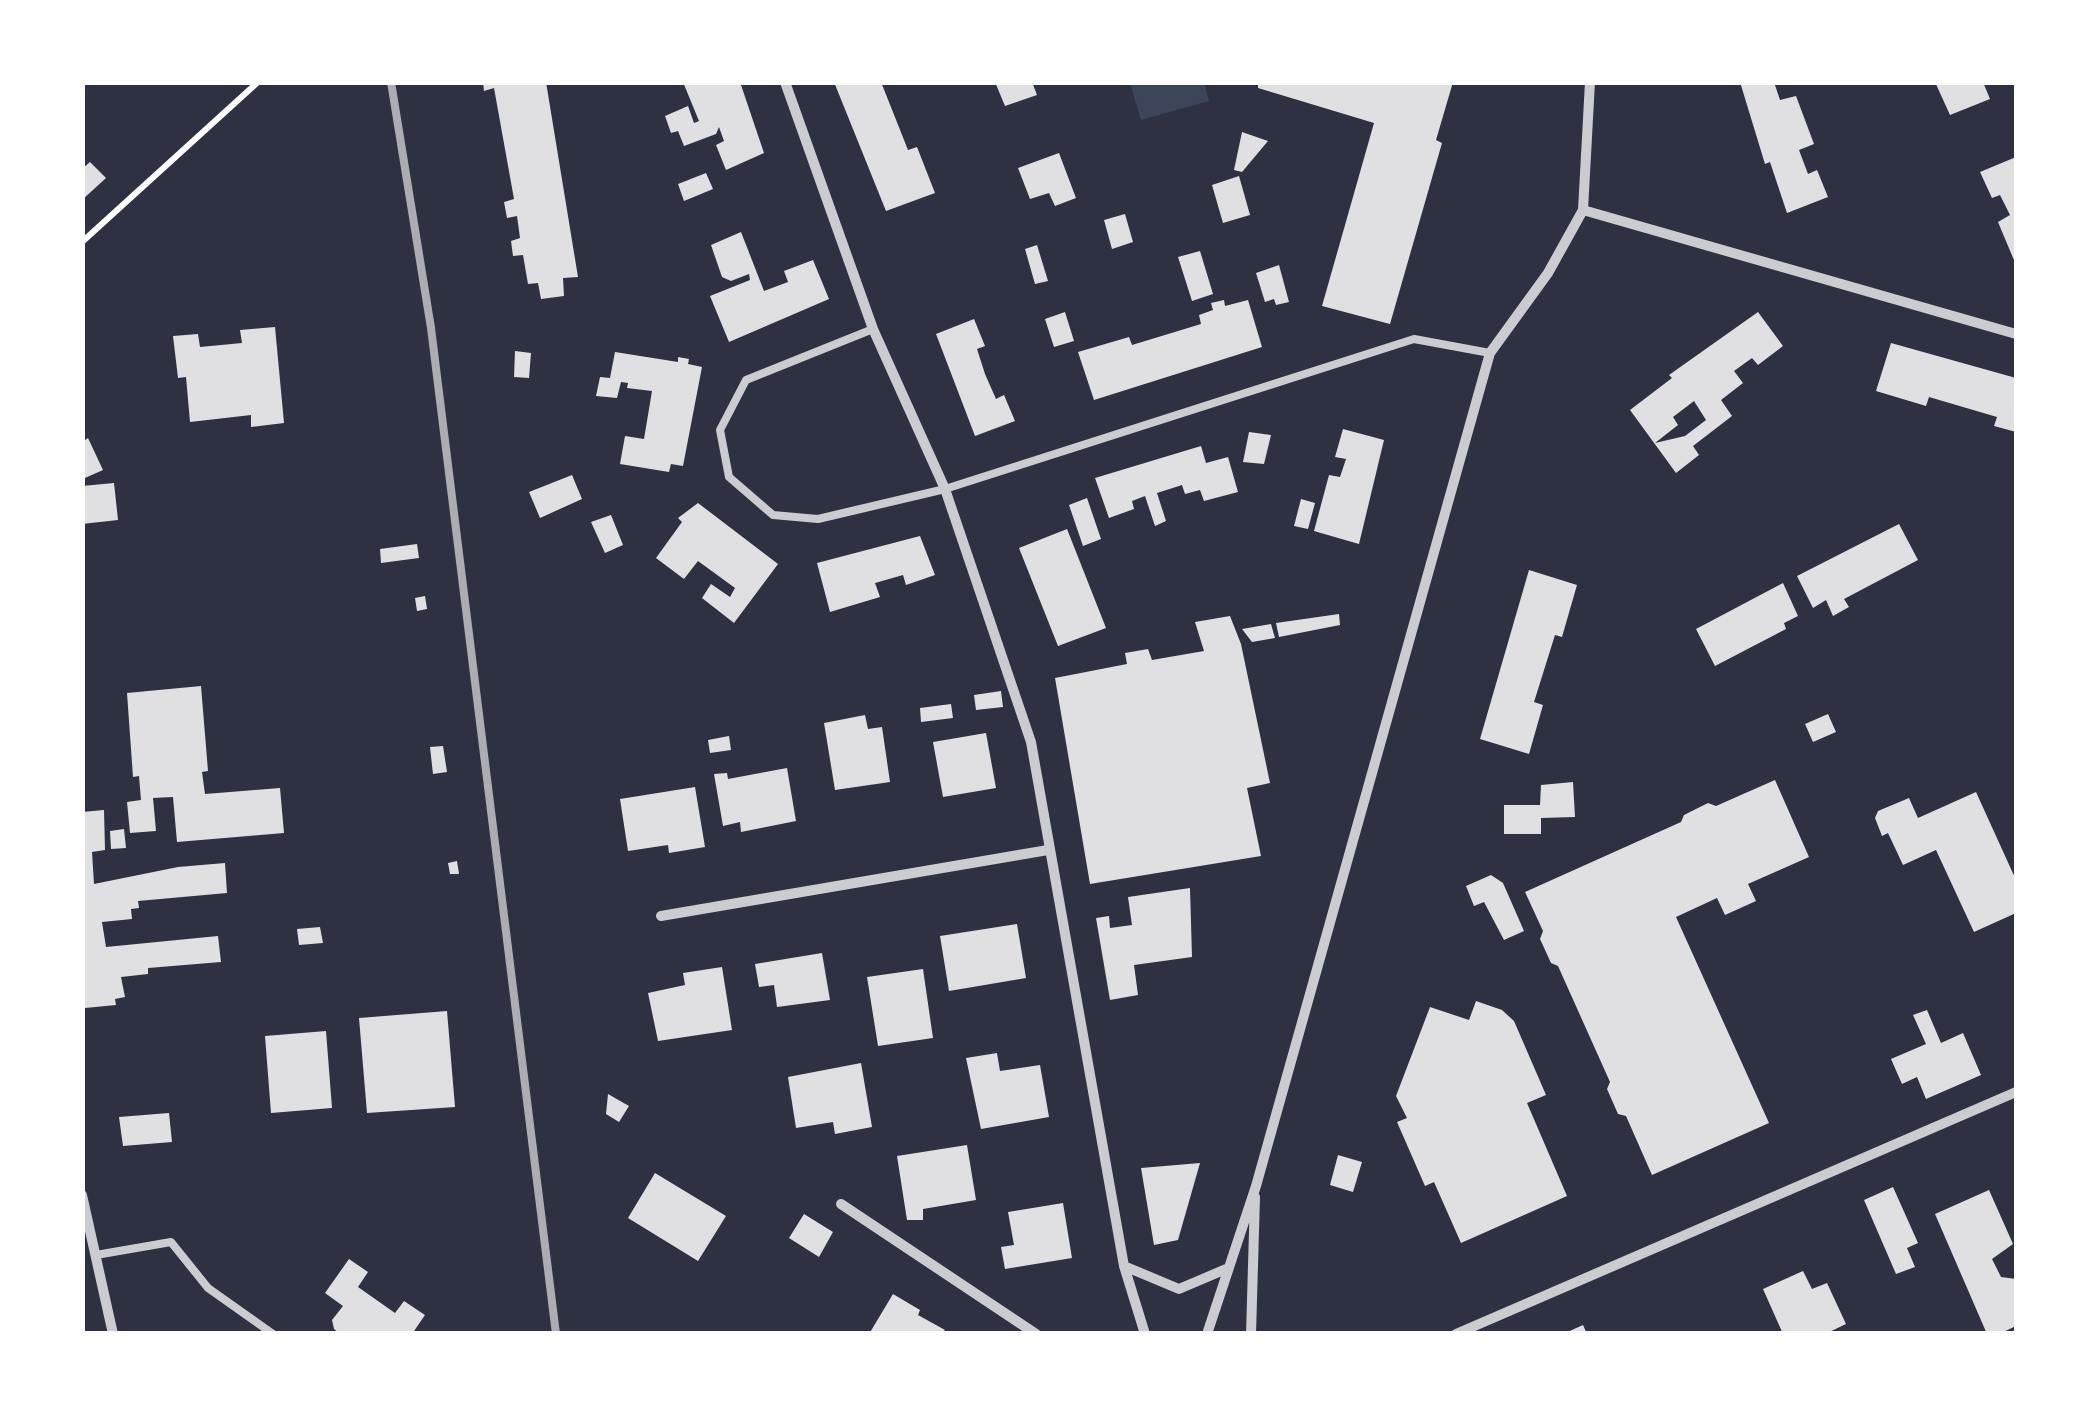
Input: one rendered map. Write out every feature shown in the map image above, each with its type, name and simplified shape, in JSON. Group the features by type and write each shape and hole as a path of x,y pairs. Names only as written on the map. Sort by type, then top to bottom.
{"street":[{"path":"785,82 873,328 945,488 1031,742 1124,1266 1146,1334"},
{"path":"1207,1334 1256,1186 1490,353 1548,272 1584,210 1590,82"},
{"path":"1584,210 2016,334"},
{"path":"661,916 1048,850"},
{"path":"1456,1334 2016,1092"},
{"path":"1251,1334 1256,1186"},
{"path":"82,1195 113,1334"},
{"path":"841,1204 1036,1334"},
{"path":"82,1257 96,1254"},
{"path":"1124,1266 1179,1289 1226,1269"}],"lane":[{"path":"873,328 746,380 720,430 729,477 773,515 818,519 945,488 1414,339 1490,353"},
{"path":"96,1254 171,1242 208,1288 273,1334"}],"path":[{"path":"82,242 258,82"}],"shaded area":[{"path":"1130,83 1204,83 1209,101 1141,120"}],"building":[{"path":"483,82 546,82 578,277 563,278 564,296 541,299 538,283 528,284 523,255 513,256 511,241 520,238 517,216 507,218 504,202 514,199 494,88 484,91"},
{"path":"683,82 740,82 764,153 726,170 716,145 724,141 719,127 716,134 684,146 678,131 671,133 665,116 688,106 694,123 699,121"},
{"path":"834,82 881,82 908,150 917,147 935,193 886,211"},
{"path":"995,82 1032,82 1037,95 1005,106"},
{"path":"1258,82 1453,82 1436,140 1442,143 1390,324 1322,306 1374,123 1258,88"},
{"path":"1740,82 1774,82 1780,100 1796,96 1814,144 1799,150 1808,174 1817,170 1828,197 1787,213 1770,162 1765,164"},
{"path":"1935,82 1983,82 1990,99 1950,115"},
{"path":"1242,132 1268,141 1242,172 1234,170"},
{"path":"1059,153 1076,198 1055,206 1049,193 1030,199 1018,168"},
{"path":"2016,157 2016,265 1998,222 2010,215 2000,195 1992,198 1980,172"},
{"path":"90,162 106,178 82,200 82,169"},
{"path":"706,173 713,189 684,201 678,184"},
{"path":"1239,176 1250,215 1223,223 1212,185"},
{"path":"1125,214 1133,242 1112,249 1104,220"},
{"path":"741,232 764,291 788,282 784,271 813,260 829,299 729,342 710,296 750,280 749,274 731,281 722,277 711,245"},
{"path":"1037,245 1048,281 1035,284 1025,249"},
{"path":"1200,251 1213,294 1192,301 1178,257"},
{"path":"1279,265 1289,302 1276,305 1274,299 1265,302 1256,273"},
{"path":"1224,300 1225,306 1248,300 1262,347 1094,400 1078,352 1129,337 1132,345 1201,324 1199,315 1213,310 1211,303"},
{"path":"1065,312 1074,341 1054,347 1045,319"},
{"path":"1758,312 1783,346 1758,365 1752,358 1734,371 1743,383 1721,400 1732,416 1693,446 1699,455 1676,473 1630,410 1672,378 1669,375","holes":["1694,401 1706,420 1685,436 1655,443 1678,425 1673,417"]},
{"path":"974,319 985,346 977,349 985,374 996,399 1004,395 1015,421 975,436 936,334"},
{"path":"275,327 284,423 251,427 251,415 190,422 186,377 178,378 173,336 198,334 200,347 242,343 240,330"},
{"path":"1891,343 2016,378 2016,432 1994,426 1997,417 1929,397 1926,406 1876,391"},
{"path":"515,351 531,353 529,378 514,377"},
{"path":"615,352 678,362 678,357 702,367 683,466 671,464 669,472 620,464 625,436 644,439 652,391 627,388 628,383 621,382 617,398 596,396 600,377 610,378"},
{"path":"1343,429 1384,440 1359,544 1314,531 1329,475 1340,477 1346,459 1335,457"},
{"path":"1249,432 1271,435 1264,464 1243,462"},
{"path":"88,438 103,470 85,478 82,442"},
{"path":"1201,446 1206,463 1228,457 1238,492 1204,501 1200,490 1185,494 1182,485 1157,493 1166,521 1155,526 1145,496 1132,501 1134,509 1109,518 1095,478"},
{"path":"572,475 582,499 540,518 529,492"},
{"path":"114,483 118,520 82,524 82,486"},
{"path":"1087,498 1101,539 1083,546 1069,505"},
{"path":"1301,499 1315,503 1308,529 1294,526"},
{"path":"698,503 778,564 734,623 702,598 711,584 730,597 735,588 698,561 684,579 656,558 682,522 678,518"},
{"path":"611,515 623,545 605,553 591,522"},
{"path":"1899,524 1918,560 1844,599 1849,607 1833,616 1826,600 1813,608 1797,576"},
{"path":"1067,529 1106,628 1058,646 1019,548"},
{"path":"920,536 935,575 906,585 903,575 875,583 880,597 830,612 817,563"},
{"path":"417,544 419,558 381,563 380,549"},
{"path":"1529,570 1577,585 1562,637 1555,635 1534,702 1543,705 1529,754 1480,739"},
{"path":"1783,583 1798,616 1784,623 1786,629 1715,666 1696,629"},
{"path":"425,596 427,609 417,611 415,598"},
{"path":"1339,614 1340,625 1279,637 1276,623"},
{"path":"1230,616 1241,644 1270,783 1247,788 1261,856 1090,884 1055,678 1127,664 1125,653 1148,649 1152,660 1204,651 1195,622"},
{"path":"1271,624 1275,638 1252,642 1242,629"},
{"path":"201,686 208,771 202,772 205,794 280,788 284,833 177,842 173,797 153,798 156,831 130,833 127,802 141,800 139,776 133,777 127,693"},
{"path":"1001,691 1003,707 976,710 974,695"},
{"path":"951,704 953,718 921,722 920,708"},
{"path":"1828,714 1836,732 1813,742 1805,724"},
{"path":"865,715 868,729 882,727 890,782 835,790 824,723"},
{"path":"986,733 996,788 943,797 933,742"},
{"path":"729,736 731,750 710,753 708,740"},
{"path":"443,746 447,772 433,774 430,747"},
{"path":"787,768 796,821 741,832 740,822 723,826 714,774 727,773 728,779"},
{"path":"1775,780 1809,857 1748,884 1756,901 1725,915 1717,898 1676,917 1769,1123 1652,1175 1626,1116 1618,1114 1607,1089 1610,1082 1558,966 1551,963 1540,939 1543,931 1525,892 1681,822 1684,815 1708,803 1716,806"},
{"path":"1573,782 1575,817 1541,818 1541,834 1504,834 1504,805 1540,805 1541,785"},
{"path":"695,787 705,847 669,853 668,845 628,851 620,799"},
{"path":"1976,792 2016,880 2016,913 1974,932 1936,850 1903,865 1888,833 1882,836 1875,818 1878,811 1909,798 1918,818"},
{"path":"104,810 105,850 92,852 94,884 178,867 225,863 227,893 138,901 139,908 131,909 132,919 102,922 106,947 218,936 221,962 148,968 148,974 121,977 125,997 115,999 116,1005 85,1008 82,812"},
{"path":"124,829 126,848 111,849 110,831"},
{"path":"457,861 459,874 450,874 448,863"},
{"path":"1491,875 1503,883 1524,931 1504,940 1484,902 1474,906 1466,886"},
{"path":"1190,888 1192,957 1134,965 1138,995 1110,1000 1096,918 1109,916 1110,928 1132,925 1128,897"},
{"path":"1017,924 1026,978 949,991 940,936"},
{"path":"320,927 323,943 299,945 297,929"},
{"path":"822,953 830,1000 777,1007 774,985 759,987 755,964"},
{"path":"722,967 732,1030 658,1041 648,993 685,985 683,973"},
{"path":"923,969 933,1038 878,1046 867,977"},
{"path":"1476,1001 1502,1010 1514,1021 1546,1095 1527,1103 1567,1196 1461,1243 1434,1182 1425,1186 1397,1122 1407,1118 1396,1096 1430,1007 1469,1020"},
{"path":"1927,1010 1941,1043 1963,1033 1981,1075 1926,1099 1917,1077 1902,1084 1891,1059 1926,1044 1913,1015"},
{"path":"447,1011 455,1107 367,1113 359,1018"},
{"path":"326,1031 332,1108 271,1113 265,1036"},
{"path":"997,1053 1000,1071 1040,1065 1049,1117 981,1129 966,1058"},
{"path":"861,1063 872,1127 835,1134 833,1122 796,1128 788,1077"},
{"path":"608,1094 629,1106 619,1122 606,1114"},
{"path":"169,1113 172,1142 123,1146 119,1117"},
{"path":"967,1145 976,1200 923,1209 923,1220 907,1220 897,1156"},
{"path":"1338,1155 1362,1162 1353,1192 1330,1185"},
{"path":"1200,1163 1178,1240 1154,1245 1141,1168"},
{"path":"655,1173 726,1216 698,1261 628,1218"},
{"path":"1893,1187 1918,1243 1907,1248 1915,1267 1896,1274 1864,1200"},
{"path":"1989,1190 2013,1244 1992,1259 2001,1277 2016,1279 2016,1326 1999,1334 1987,1334 1935,1214"},
{"path":"1063,1203 1072,1258 1005,1269 1001,1247 1014,1245 1008,1212"},
{"path":"804,1214 833,1232 819,1257 789,1238"},
{"path":"349,1259 368,1272 358,1287 395,1313 404,1301 425,1315 412,1334 340,1334 334,1329 332,1320 343,1306 325,1293"},
{"path":"1803,1271 1812,1289 1827,1283 1846,1324 1825,1334 1783,1334 1763,1289"},
{"path":"893,1294 920,1310 918,1315 945,1330 942,1334 869,1334"},
{"path":"1583,1325 1587,1334 1563,1334"}],"railway":[{"path":"391,82 431,328 556,1334"}]}
